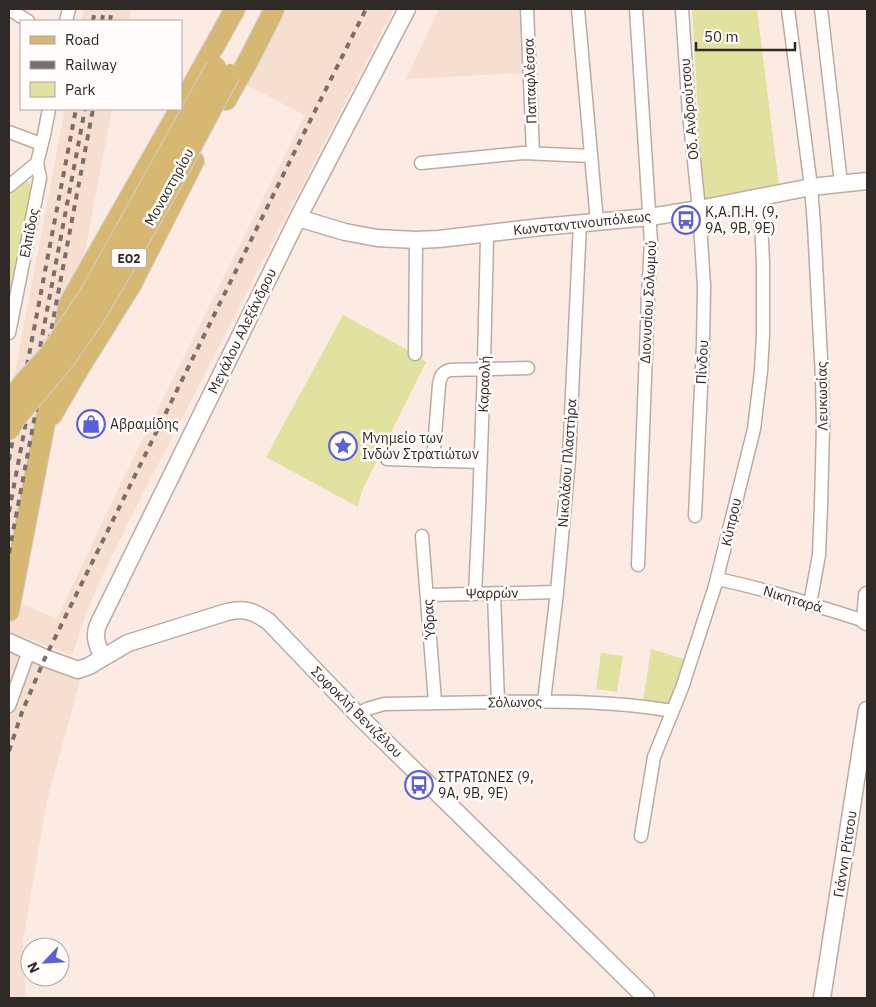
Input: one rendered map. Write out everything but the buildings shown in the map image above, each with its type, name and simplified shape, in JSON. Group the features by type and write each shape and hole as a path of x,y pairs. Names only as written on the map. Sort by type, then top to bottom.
{"main road":[{"path":"182,103 235,9"},
{"name":"Μοναστηρίου","path":"9,430 15,419 73,348 97,312 179,170 223,71 246,9"},
{"name":"Μοναστηρίου","path":"9,402 24,382 49,355 90,294 223,71 266,9"},
{"path":"43,430 130,285 274,9"},
{"path":"9,611 69,304 178,110"}],"street":[{"path":"9,9 26,20"},
{"name":"Μεγάλου Αλεξάνδρου","path":"103,658 96,642 95,633 98,625 298,218 407,9"},
{"name":"Παπαφλέσσα","path":"527,9 533,153"},
{"path":"578,9 597,222"},
{"name":"Διονυσίου Σολωμού","path":"636,9 651,242 638,565"},
{"name":"Οδ. Ανδρούτσου","path":"682,9 698,209"},
{"name":"Λευκωσίας","path":"788,9 811,187 822,378 822,488 819,554 810,604"},
{"path":"821,9 841,183"},
{"path":"9,132 42,144 49,110"},
{"name":"Ελπίδος","path":"9,333 40,178 37,163 42,144"},
{"path":"421,163 533,153 591,156"},
{"path":"9,186 37,163"},
{"name":"Κωνσταντινουπόλεως","path":"298,218 358,235 377,238 439,239 650,217 811,187 867,181"},
{"name":"Κύπρου","path":"641,836 654,757 682,688 717,579 754,429 759,389 764,304 760,197"},
{"name":"Πίνδου","path":"695,516 704,324 704,286 698,209"},
{"name":"Νικολάου Πλαστήρα","path":"544,701 557,592 569,459 580,224"},
{"name":"Καραολή","path":"475,594 482,462 487,234"},
{"path":"415,354 416,240"},
{"path":"433,461 439,384 441,376 446,371 528,368"},
{"path":"387,459 482,462"},
{"name":"Ύδρας","path":"422,536 435,702"},
{"name":"Νικηταρά","path":"717,579 745,584 866,621"},
{"name":"Ψαρρών","path":"427,595 557,592"},
{"path":"494,594 498,702"},
{"path":"866,621 867,595"},
{"name":"Σοφοκλή Βενιζέλου","path":"9,642 78,670 89,666 128,643 236,610 252,611 268,621 358,715 646,998"},
{"path":"9,706 30,651"},
{"name":"Σόλωνος","path":"358,715 367,709 384,704 435,702 544,701 605,703 673,711"},
{"name":"Γιάννη Ρίτσου","path":"822,998 867,710"}],"shaded area":[{"path":"84,9 131,9 129,20 82,20"},
{"path":"281,9 394,9 130,519 99,583 85,616 72,655 9,632 9,404 65,110 112,110 18,602 57,619 117,491 305,115 244,84"},
{"path":"439,9 519,9 522,73 406,79"},
{"path":"9,653 80,681 47,800 24,937 20,937 20,987 25,987 26,998 9,998"}],"green space":[{"path":"692,9 757,9 779,185 703,200"},
{"path":"25,179 32,186 9,298 9,194"},
{"path":"343,315 415,354 426,362 362,491 358,507 266,457"},
{"path":"651,649 684,659 669,703 643,701"},
{"path":"601,653 623,656 617,692 596,689"}],"railway":[{"path":"93,20 95,9"},
{"path":"102,20 104,9"},
{"path":"110,20 112,9"},
{"path":"9,751 22,712 45,658 366,9"},
{"path":"9,460 76,110"},
{"path":"9,512 85,110"},
{"path":"9,553 93,110"}],"place":[{"name":"Κ,Α.Π.Η. (9, 9Α, 9Β, 9Ε)","path":"686,220"},
{"name":"Αβραμίδης","path":"91,424"},
{"name":"Μνημείο των Ινδών Στρατιώτων","path":"343,446"},
{"name":"ΣΤΡΑΤΩΝΕΣ (9, 9Α, 9Β, 9Ε)","path":"419,785"}]}
